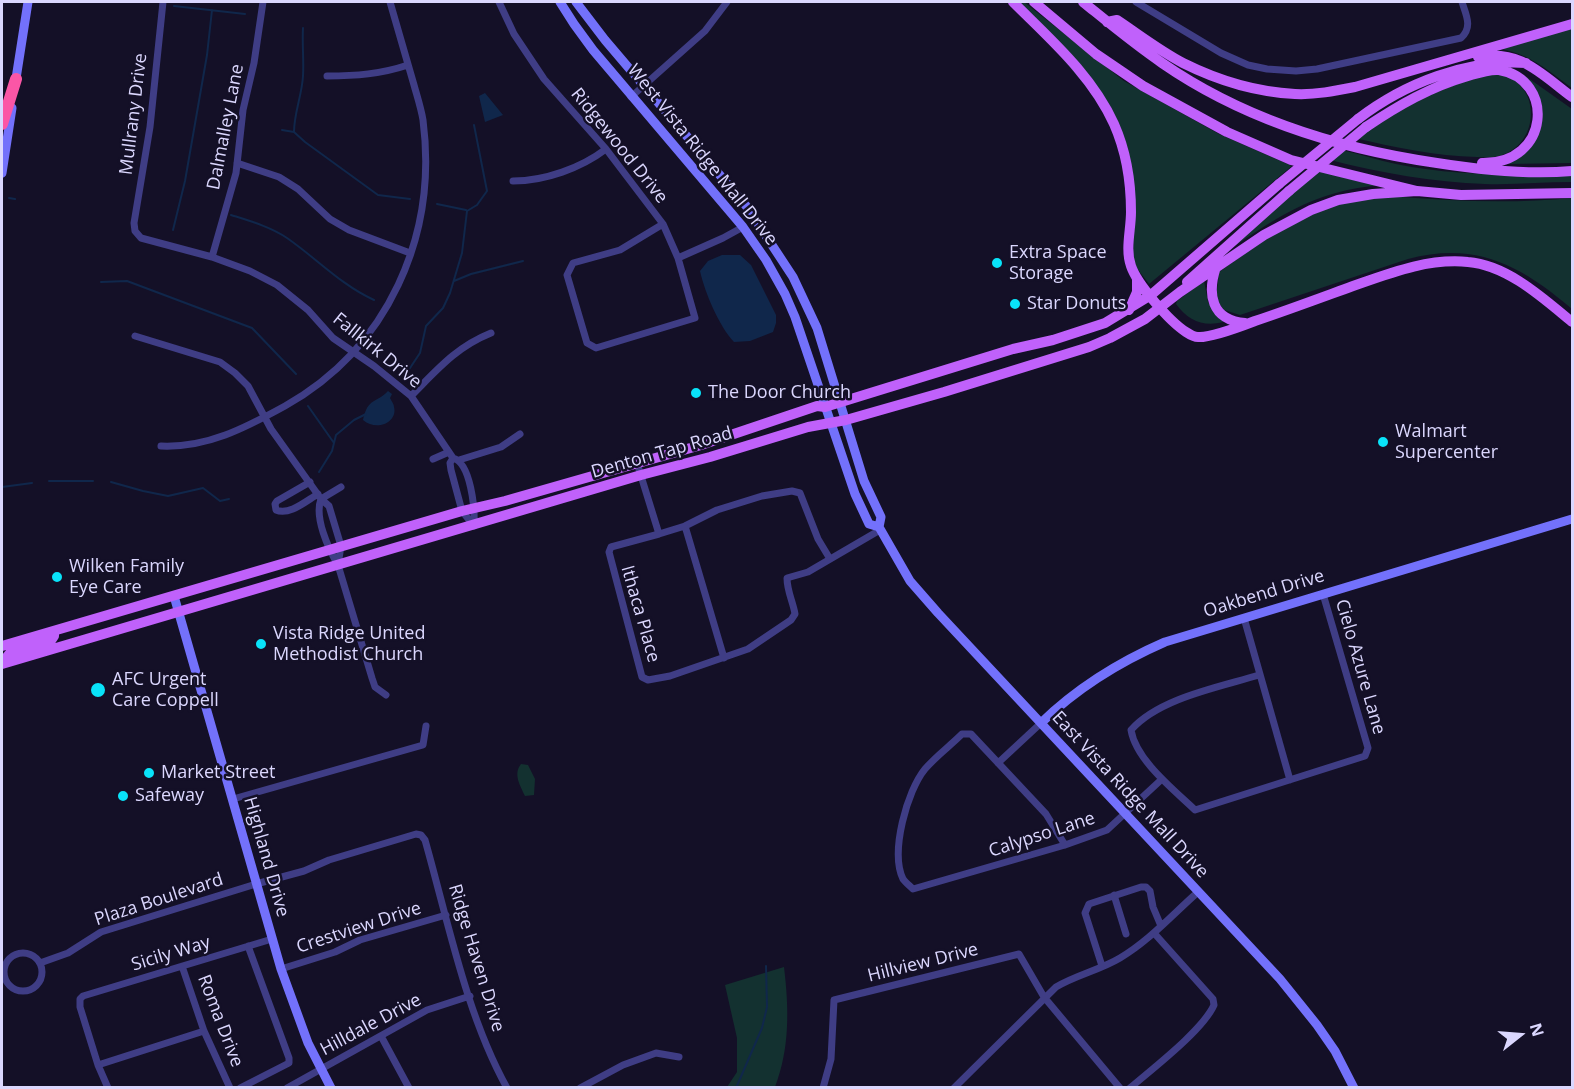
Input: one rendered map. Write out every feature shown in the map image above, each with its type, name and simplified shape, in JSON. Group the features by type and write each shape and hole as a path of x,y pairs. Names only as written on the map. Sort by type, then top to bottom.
{"highway":[{"path":"2,124 16,79"}],"main road":[{"path":"2,173 28,2"},
{"name":"West Vista Ridge Mall Drive","path":"560,2 574,24 631,97 743,227 766,260 785,294 803,338 825,407"},
{"name":"West Vista Ridge Mall Drive","path":"576,2 760,224 794,277 809,309 840,403"},
{"path":"1013,2 1076,66 1113,122 1126,161 1131,190 1128,254 1131,266 1137,278 1160,308 1179,327"},
{"path":"1034,2 1096,54 1160,97 1227,132 1291,160 1417,191 1461,195 1572,193"},
{"path":"1083,2 1163,64 1239,107 1284,125 1348,146 1394,157 1465,168 1537,172 1572,171"},
{"path":"1107,22 1117,20 1182,62 1222,79 1295,94 1322,93 1355,87 1567,25 1572,17"},
{"path":"1411,71 1421,73 1460,61 1500,55 1515,57 1572,98"},
{"path":"1180,292 1188,280 1284,188 1391,96 1445,74 1486,63 1526,63"},
{"path":"1362,123 1449,82 1487,71 1498,70 1510,73 1524,83 1536,102 1538,111 1536,131 1529,142 1514,156 1500,162 1472,162 1465,168"},
{"name":"Denton Tap Road","path":"123,611 462,511 701,445 817,406 825,407 840,403 975,361 1087,330 1129,310 1151,295 1284,188"},
{"path":"1180,292 1264,234 1311,210 1338,200 1373,194 1417,191"},
{"path":"743,227 760,224"},
{"path":"1147,317 1163,320 1196,337 1204,337 1408,268 1441,262 1469,262 1504,273 1524,284 1572,322"},
{"path":"1217,266 1211,283 1212,300 1225,318 1248,324"},
{"path":"1129,310 1137,292 1137,278"},
{"name":"Denton Tap Road","path":"2,663 808,427 846,420 978,382 1089,347 1110,338 1147,317 1180,292"},
{"path":"975,361 978,382"},
{"name":"East Vista Ridge Mall Drive","path":"840,403 864,481 881,517 879,528"},
{"name":"East Vista Ridge Mall Drive","path":"825,407 855,494 869,524 879,528 910,581 1293,994 1335,1051 1354,1088"},
{"name":"Oakbend Drive","path":"1041,723 1076,692 1132,656 1165,642 1572,519"},
{"name":"Highland Drive","path":"174,596 280,969 305,1037 332,1088"},
{"path":"2,646 123,611"},
{"path":"67,645 66,638 70,632 112,619 123,611"},
{"path":"2,663 10,653 52,640 54,631"}],"street":[{"name":"Mullrany Drive","path":"135,231 134,223 150,127 163,2"},
{"name":"Dalmalley Lane","path":"212,257 237,163 243,110 254,63 263,2"},
{"path":"161,446 199,444 220,438 265,417 316,387 334,372 371,333 395,294 418,231 426,181 426,151 423,118 390,2"},
{"name":"Ridgewood Drive","path":"499,2 514,34 544,79 606,149 663,224 678,258 695,318 596,348 586,343 567,275 573,264 620,250 663,224"},
{"path":"631,97 705,31 727,2"},
{"path":"1136,2 1232,58 1267,69 1296,71 1461,38 1468,30 1462,2"},
{"path":"327,76 366,76 408,65"},
{"path":"513,181 532,181 590,162 606,149"},
{"path":"237,163 279,177 298,189 330,219 349,230 410,253"},
{"path":"678,258 743,227"},
{"name":"Fallkirk Drive","path":"135,231 141,238 212,257 250,271 277,285 294,298 333,338 411,396 466,473 475,508 474,526"},
{"path":"411,396 459,349 472,340 491,333"},
{"path":"135,336 220,362 248,386 287,453 319,497 330,506 341,546 338,565"},
{"path":"433,459 501,447 519,434"},
{"name":"Fallkirk Drive","path":"454,457 450,463 451,470 462,511 474,526"},
{"path":"637,463 659,534 685,526 717,510 762,496 792,491 800,493 815,531 830,560"},
{"path":"310,482 277,501 276,510 283,513 341,487"},
{"path":"319,497 317,510 329,550 338,565 375,687 386,695"},
{"path":"685,526 724,658"},
{"name":"Ithaca Place","path":"659,534 611,547 609,552 642,676 648,680 670,676 748,649 790,620 795,614 787,578 808,572 879,528"},
{"name":"Cielo Azure Lane","path":"1290,780 1365,756 1368,748 1323,594"},
{"path":"1244,618 1290,780 1195,810 1162,779 1133,741 1131,730 1138,722 1170,704 1259,675"},
{"name":"Oakbend Drive","path":"998,763 1041,723"},
{"path":"233,800 423,745 426,726"},
{"name":"Calypso Lane","path":"998,763 971,734 962,734 926,769 914,786 900,831 900,860 903,879 913,889 1065,845 1107,830 1162,779"},
{"path":"998,763 1046,814 1065,845"},
{"name":"Plaza Boulevard","path":"40,963 68,953 101,932 304,871 329,860 411,835 421,835"},
{"name":"Ridge Haven Drive","path":"421,835 425,840 470,996 492,1061 507,1088"},
{"path":"1102,966 1086,910 1091,902 1141,887 1149,889 1161,926"},
{"path":"954,1088 1044,997 1068,979 1119,959 1154,933 1198,892"},
{"path":"1114,895 1126,934"},
{"name":"Crestview Drive","path":"280,969 335,952 360,940 446,915"},
{"path":"1130,1088 1176,1048 1214,1005 1213,999 1154,933"},
{"name":"Sicily Way","path":"98,1065 78,1002 83,996 272,939"},
{"path":"240,1088 289,1063 248,946"},
{"path":"16,954 30,954 40,963 41,979 36,986 27,991 11,987 3,977 6,963 16,954"},
{"name":"Hillview Drive","path":"823,1088 831,1059 834,1000 1019,954 1044,997"},
{"name":"Roma Drive","path":"182,966 204,1031 230,1088"},
{"name":"Hilldale Drive","path":"287,1088 427,1010 470,996"},
{"path":"1044,997 1120,1088"},
{"path":"108,1088 98,1065 204,1031"},
{"path":"381,1036 409,1088"},
{"path":"580,1088 623,1065 656,1053 680,1057"}],"green space":[{"path":"1015,2 1024,2 1124,81 1219,134 1292,166 1149,284 1136,267 1133,257 1134,218 1113,119"},
{"path":"1572,28 1572,88 1528,58 1496,48"},
{"path":"1488,72 1511,78 1521,86 1528,97 1531,109 1527,132 1521,143 1511,151 1494,157 1446,155 1354,138 1396,108"},
{"path":"1524,75 1572,109 1572,163 1506,164 1539,127"},
{"path":"1341,150 1396,164 1440,171 1572,174 1572,182 1485,184 1427,179 1330,160"},
{"path":"1317,171 1383,185 1335,193 1314,200 1275,220 1216,259"},
{"path":"1388,196 1480,201 1572,198 1572,309 1535,281 1516,270 1497,261 1456,253 1433,254 1408,259 1240,315 1224,310 1216,299 1219,272 1283,227 1344,201"},
{"path":"1204,281 1208,302 1223,322 1209,324 1197,321 1186,315 1176,304"},
{"path":"521,764 528,765 535,779 534,795 525,796 521,788 517,776"},
{"path":"784,967 787,998 786,1043 775,1087 727,1087 737,1072 737,1038 725,985"}],"water":[{"path":"485,93 503,115 485,122 479,96"},
{"path":"722,255 740,255 751,265 776,315 773,332 750,341 734,342 728,335 709,299 700,271 708,261"},
{"path":"388,391 392,394 390,398 394,405 393,417 390,421 374,425 363,420 370,404"}],"waterway":[{"path":"174,6 245,14"},
{"path":"173,230 185,181 207,55 212,10"},
{"path":"294,132 303,76 303,28"},
{"path":"404,377 420,353 426,326 443,308 450,293 462,253 467,211 477,205 487,191 474,125"},
{"path":"282,130 294,132 378,195 410,199"},
{"path":"9,198 15,199"},
{"path":"437,204 466,210"},
{"path":"231,215 281,234 340,279 374,300"},
{"path":"454,281 471,274 523,261"},
{"path":"101,282 127,281 252,328 296,374"},
{"path":"308,406 334,443"},
{"path":"319,472 332,451 336,435 354,420 366,414"},
{"path":"49,481 93,481"},
{"path":"111,482 168,496 203,488 220,501 229,499"},
{"path":"2,487 32,483"},
{"path":"736,1088 762,1028 767,1007 766,966"}],"place":[{"name":"Extra Space Storage","path":"997,263"},
{"name":"Star Donuts","path":"1015,304"},
{"name":"The Door Church","path":"696,393"},
{"name":"Walmart Supercenter","path":"1383,442"},
{"name":"Wilken Family Eye Care","path":"57,577"},
{"name":"Vista Ridge United Methodist Church","path":"261,644"},
{"name":"AFC Urgent Care Coppell","path":"98,690"},
{"name":"Market Street","path":"149,773"},
{"name":"Safeway","path":"123,796"}]}
